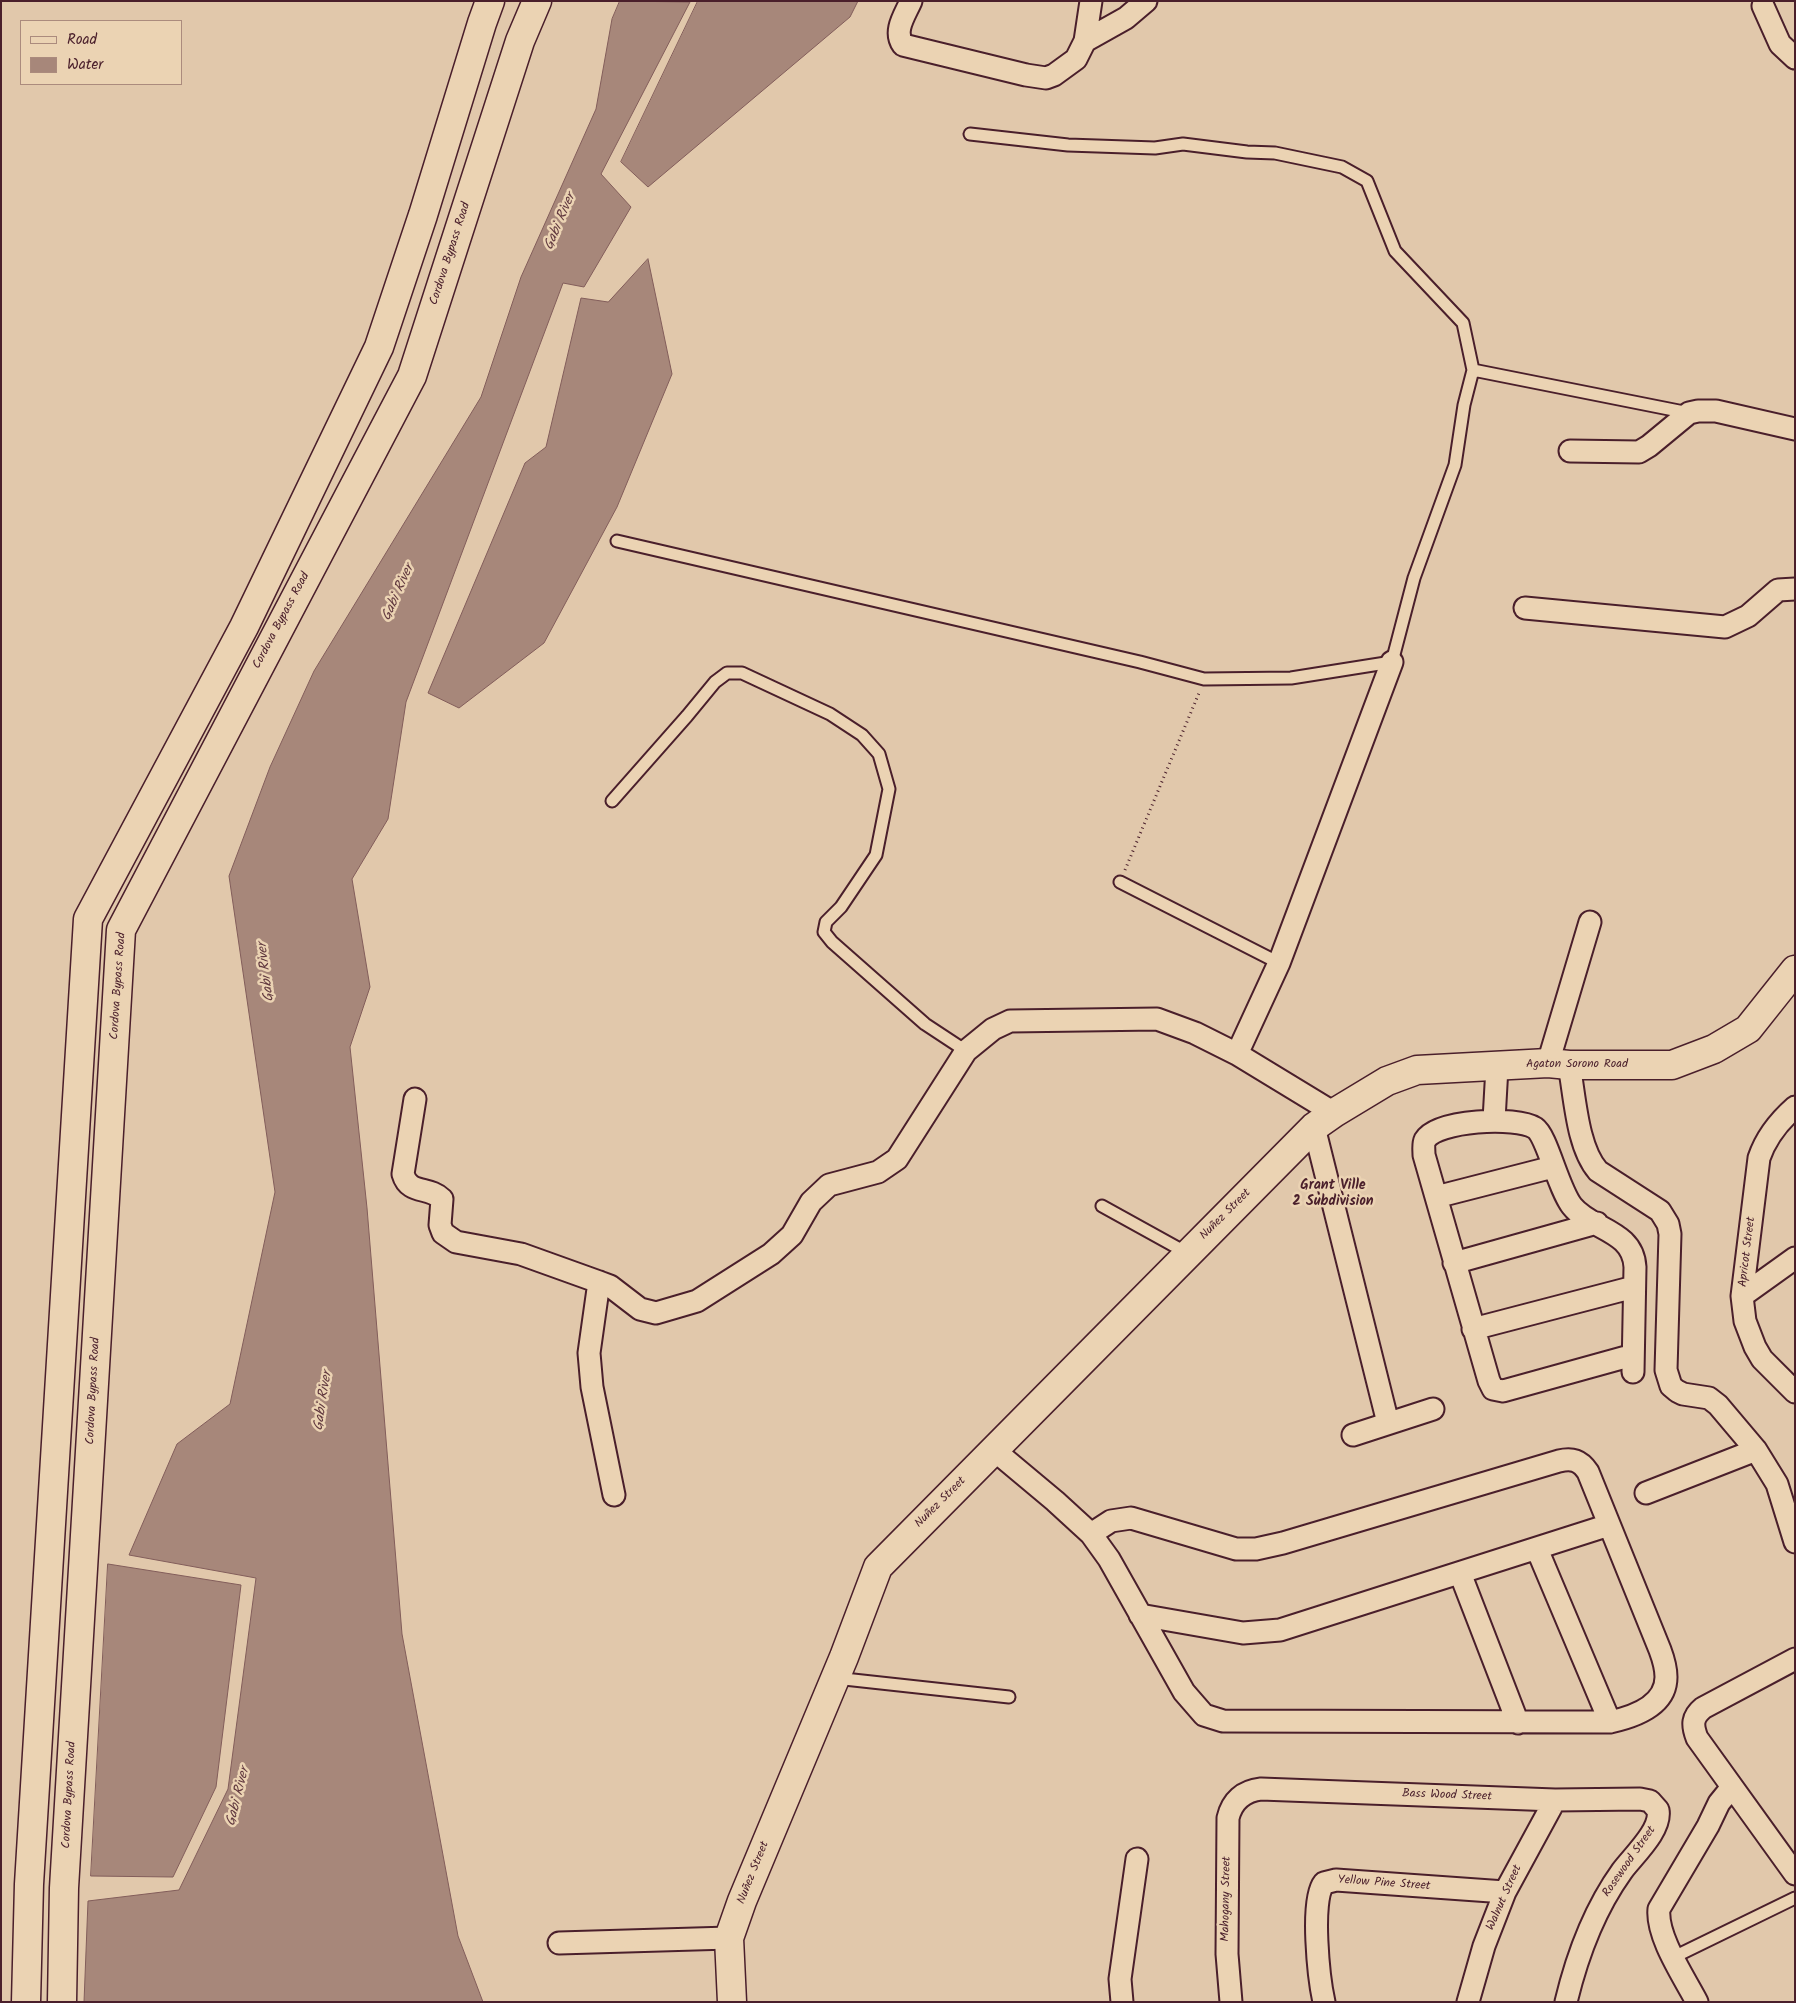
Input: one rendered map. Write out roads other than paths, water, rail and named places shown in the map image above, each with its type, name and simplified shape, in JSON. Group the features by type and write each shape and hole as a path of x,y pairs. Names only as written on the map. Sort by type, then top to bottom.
{"main road":[{"path":"26,2002 29,1884 88,919 244,627 379,347 423,215 490,1"},
{"name":"Cordova Bypass Road","path":"62,2002 64,1888 122,930 412,376 520,41 537,1"},
{"name":"Agaton Sorono Road","path":"1324,1120 1387,1081 1417,1070 1559,1064 1672,1064 1714,1049 1748,1028 1795,970"},
{"name":"Nuñez Street","path":"732,2002 729,1938 878,1567 1187,1254 1324,1120"},
{"path":"40,1699 76,1702"}],"street":[{"path":"911,1 898,30 898,39 903,45 1026,75 1046,78 1054,75 1076,59 1085,41 1091,1"},
{"path":"1085,41 1126,18 1146,1"},
{"path":"1763,6 1780,44 1795,58"},
{"path":"1570,452 1639,452 1689,413 1698,411 1716,411 1795,429"},
{"path":"1525,608 1725,627 1748,616 1778,590 1795,589"},
{"path":"1237,1054 1279,962 1392,662"},
{"path":"1590,922 1559,1064 1591,1163 1598,1171 1660,1211 1668,1224 1670,1234 1666,1370 1671,1386 1683,1394 1702,1396 1718,1405 1756,1450 1777,1484 1795,1542"},
{"path":"415,1099 403,1174 405,1182 410,1186 438,1195 442,1199 440,1225 443,1233 456,1242 522,1254 610,1286 640,1309 656,1313 697,1300 771,1254 792,1235 811,1202 829,1185 878,1172 897,1159 966,1051 993,1030 1010,1021 1157,1019 1195,1033 1237,1054 1324,1120 1388,1423"},
{"path":"1494,1120 1497,1067"},
{"name":"Apricot Street","path":"1793,1112 1778,1123 1767,1138 1759,1158 1742,1296 1745,1321 1755,1347 1769,1368 1795,1392"},
{"path":"1494,1120 1521,1123 1536,1128 1544,1139 1553,1167 1571,1204 1577,1211 1618,1236 1632,1253 1634,1259 1633,1364 1500,1392 1493,1389 1489,1382 1424,1155 1426,1140 1443,1129 1471,1122 1494,1120"},
{"path":"1436,1197 1553,1167"},
{"path":"1454,1262 1597,1223"},
{"path":"1742,1296 1795,1258"},
{"path":"599,1282 589,1354 592,1387 614,1495"},
{"path":"1473,1329 1634,1287"},
{"path":"1353,1435 1433,1409"},
{"path":"994,1450 1056,1501 1091,1534 1109,1559 1184,1692 1204,1715 1218,1719 1518,1723 1610,1722 1636,1715 1647,1709 1663,1692 1666,1676 1660,1650 1588,1472 1579,1462 1568,1459 1283,1543 1256,1549 1236,1549 1131,1518 1111,1520 1091,1534"},
{"path":"1646,1493 1756,1450"},
{"path":"1140,1615 1243,1633 1280,1630 1609,1525"},
{"path":"1537,1548 1610,1722"},
{"path":"1460,1573 1518,1723"},
{"path":"1795,1659 1704,1708 1694,1718 1693,1725 1697,1738 1795,1874"},
{"path":"1697,2002 1659,1924 1660,1909 1708,1826 1719,1803 1732,1788"},
{"name":"Bass Wood Street","path":"1238,1799 1252,1790 1260,1789 1555,1800 1640,1799 1650,1801 1656,1807"},
{"name":"Mahogany Street","path":"1231,2002 1226,1954 1228,1818 1230,1810 1238,1799"},
{"name":"Walnut Street","path":"1468,2002 1484,1946 1505,1892 1555,1800"},
{"name":"Rosewood Street","path":"1566,2002 1582,1949 1601,1904 1622,1871 1655,1828 1659,1820 1656,1807"},
{"path":"1122,2002 1120,1979 1136,1859"},
{"name":"Yellow Pine Street","path":"1324,2002 1321,1988 1317,1936 1319,1896 1324,1883 1336,1880 1505,1892"},
{"path":"559,1943 729,1938"}],"lane":[{"path":"617,541 1140,662 1204,680 1291,678 1392,662 1414,578 1455,465 1464,405 1473,370 1463,323 1395,251 1367,180 1342,167 1275,153 1247,152 1183,144 1155,148 1068,145 970,134"},
{"path":"1473,370 1689,413"},
{"path":"612,801 715,682 727,673 742,673 830,714 862,735 879,754 889,789 884,817 876,855 841,907 826,922 824,932 832,942 925,1024 966,1051"},
{"path":"1120,882 1279,962"},
{"path":"1102,1206 1187,1254"},
{"path":"835,1678 1009,1697"},
{"path":"1674,1957 1795,1898"}],"water":[{"name":"Gabi River","path":"620,1 690,2 601,174 631,207 584,287 563,283 406,702 388,819 352,879 370,987 350,1047 367,1208 402,1634 458,1936 483,2002 84,2002 88,1901 179,1890 228,1789 256,1578 129,1555 177,1444 230,1404 275,1192 229,876 270,767 314,671 481,397 521,277 596,109 612,19"},
{"path":"698,1 858,1 850,17 648,187 621,162"},
{"path":"648,259 672,374 617,507 544,643 459,708 428,693 525,463 546,447 581,298 608,302"},
{"path":"108,1564 241,1585 216,1787 173,1877 91,1876"}],"district":[{"name":"Grant Ville 2 Subdivision","path":"1333,1196"}]}
